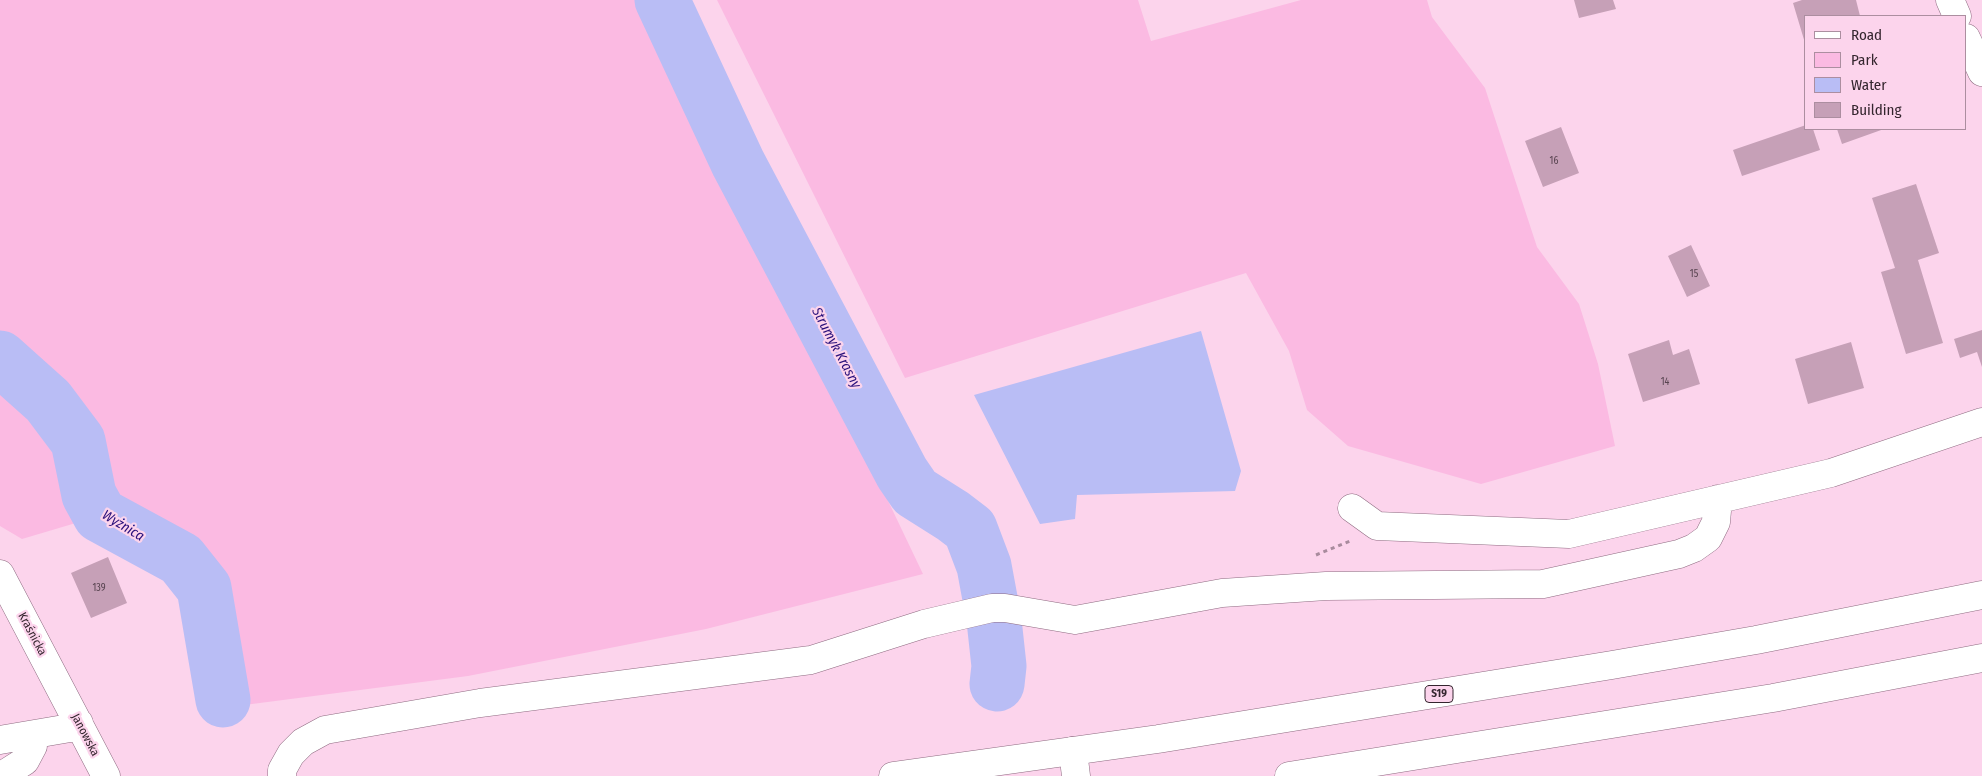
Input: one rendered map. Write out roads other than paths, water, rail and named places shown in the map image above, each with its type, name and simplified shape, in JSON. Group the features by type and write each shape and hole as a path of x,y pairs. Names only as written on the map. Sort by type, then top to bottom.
{"main road":[{"path":"1950,0 1957,15"},
{"path":"1967,40 1982,72"},
{"path":"1352,508 1378,526 1568,534 1831,474 1982,422"},
{"path":"282,776 282,770 291,754 303,742 325,730 480,703 810,660 924,624 993,610 1075,620 1222,593 1326,586 1543,584 1679,554 1694,548 1708,538 1716,522 1718,500"},
{"name":"Kraśnicka","path":"0,574 64,695"},
{"name":"S19","path":"893,776 1075,764 1158,739 1622,664 1756,640 1982,595"},
{"path":"1288,776 1773,698 1982,658"},
{"name":"Janowska","path":"64,695 106,776"},
{"path":"0,740 70,728 78,723"},
{"path":"0,776 25,761 33,746 33,735"}],"water":[{"path":"1201,331 1241,471 1235,491 1077,495 1075,519 1040,524 974,395"}],"waterway":[{"name":"Strumyk Krasny","path":"662,0 738,163 902,473 915,492 970,529 984,566 994,620 999,666 997,684"},
{"name":"Wyżnica","path":"0,358 48,401 78,441 89,495 100,515 181,559 204,588 223,700"}]}
